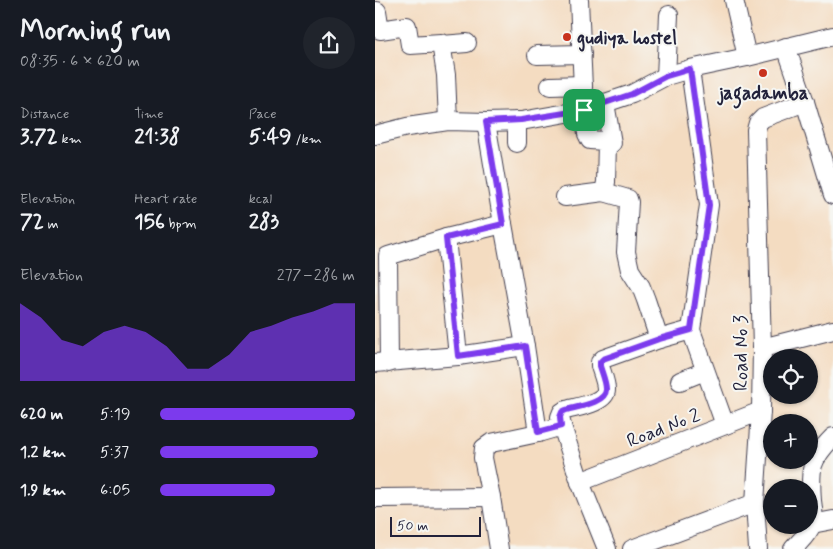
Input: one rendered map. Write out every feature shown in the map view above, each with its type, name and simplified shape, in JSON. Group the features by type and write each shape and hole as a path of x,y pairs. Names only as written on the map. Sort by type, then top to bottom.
{"street":[{"path":"579,0 584,110 588,138 607,143 604,192"},
{"path":"734,0 747,57"},
{"path":"375,11 377,11 380,30 407,26 410,45 467,43"},
{"path":"666,76 669,15"},
{"path":"375,135 407,127 448,121 486,122 517,120 584,110 632,94 666,76 833,36"},
{"path":"442,45 446,75 448,121"},
{"path":"786,47 833,195"},
{"path":"537,55 582,54"},
{"path":"690,69 709,205 691,330 725,425"},
{"path":"550,86 583,85"},
{"name":"Road No 3","path":"759,549 755,503 761,411 762,348 756,130 758,123 763,118 805,102"},
{"path":"605,103 612,143"},
{"path":"517,120 517,143"},
{"path":"486,122 538,432"},
{"path":"565,197 604,192 628,200 626,252 630,270 641,287 659,339"},
{"path":"503,224 446,238 388,256 382,363 458,356 525,346"},
{"path":"446,238 458,356"},
{"path":"607,549 561,426 560,417 562,412 566,410 600,400 605,396 606,390 600,366 600,362 603,359 691,330"},
{"path":"762,348 833,330"},
{"path":"680,381 705,371"},
{"name":"Road No 2","path":"581,482 761,411"},
{"path":"499,549 483,458 484,448 491,443 561,426"},
{"path":"810,479 812,466 822,448 833,437"},
{"path":"375,498 491,497"},
{"path":"632,549 755,503"},
{"path":"818,523 833,520"},
{"path":"793,549 806,534"}],"place":[{"name":"gudiya hostel","path":"567,37"},
{"name":"jagadamba","path":"763,73"}],"route":[{"path":"690,69 709,205 691,330 603,359 600,362 600,366 606,390 605,396 600,400 562,412 560,417 561,426 538,432 525,346 458,356 446,238 503,224 486,122 521,120 584,110 632,94 666,76 690,69"}]}
